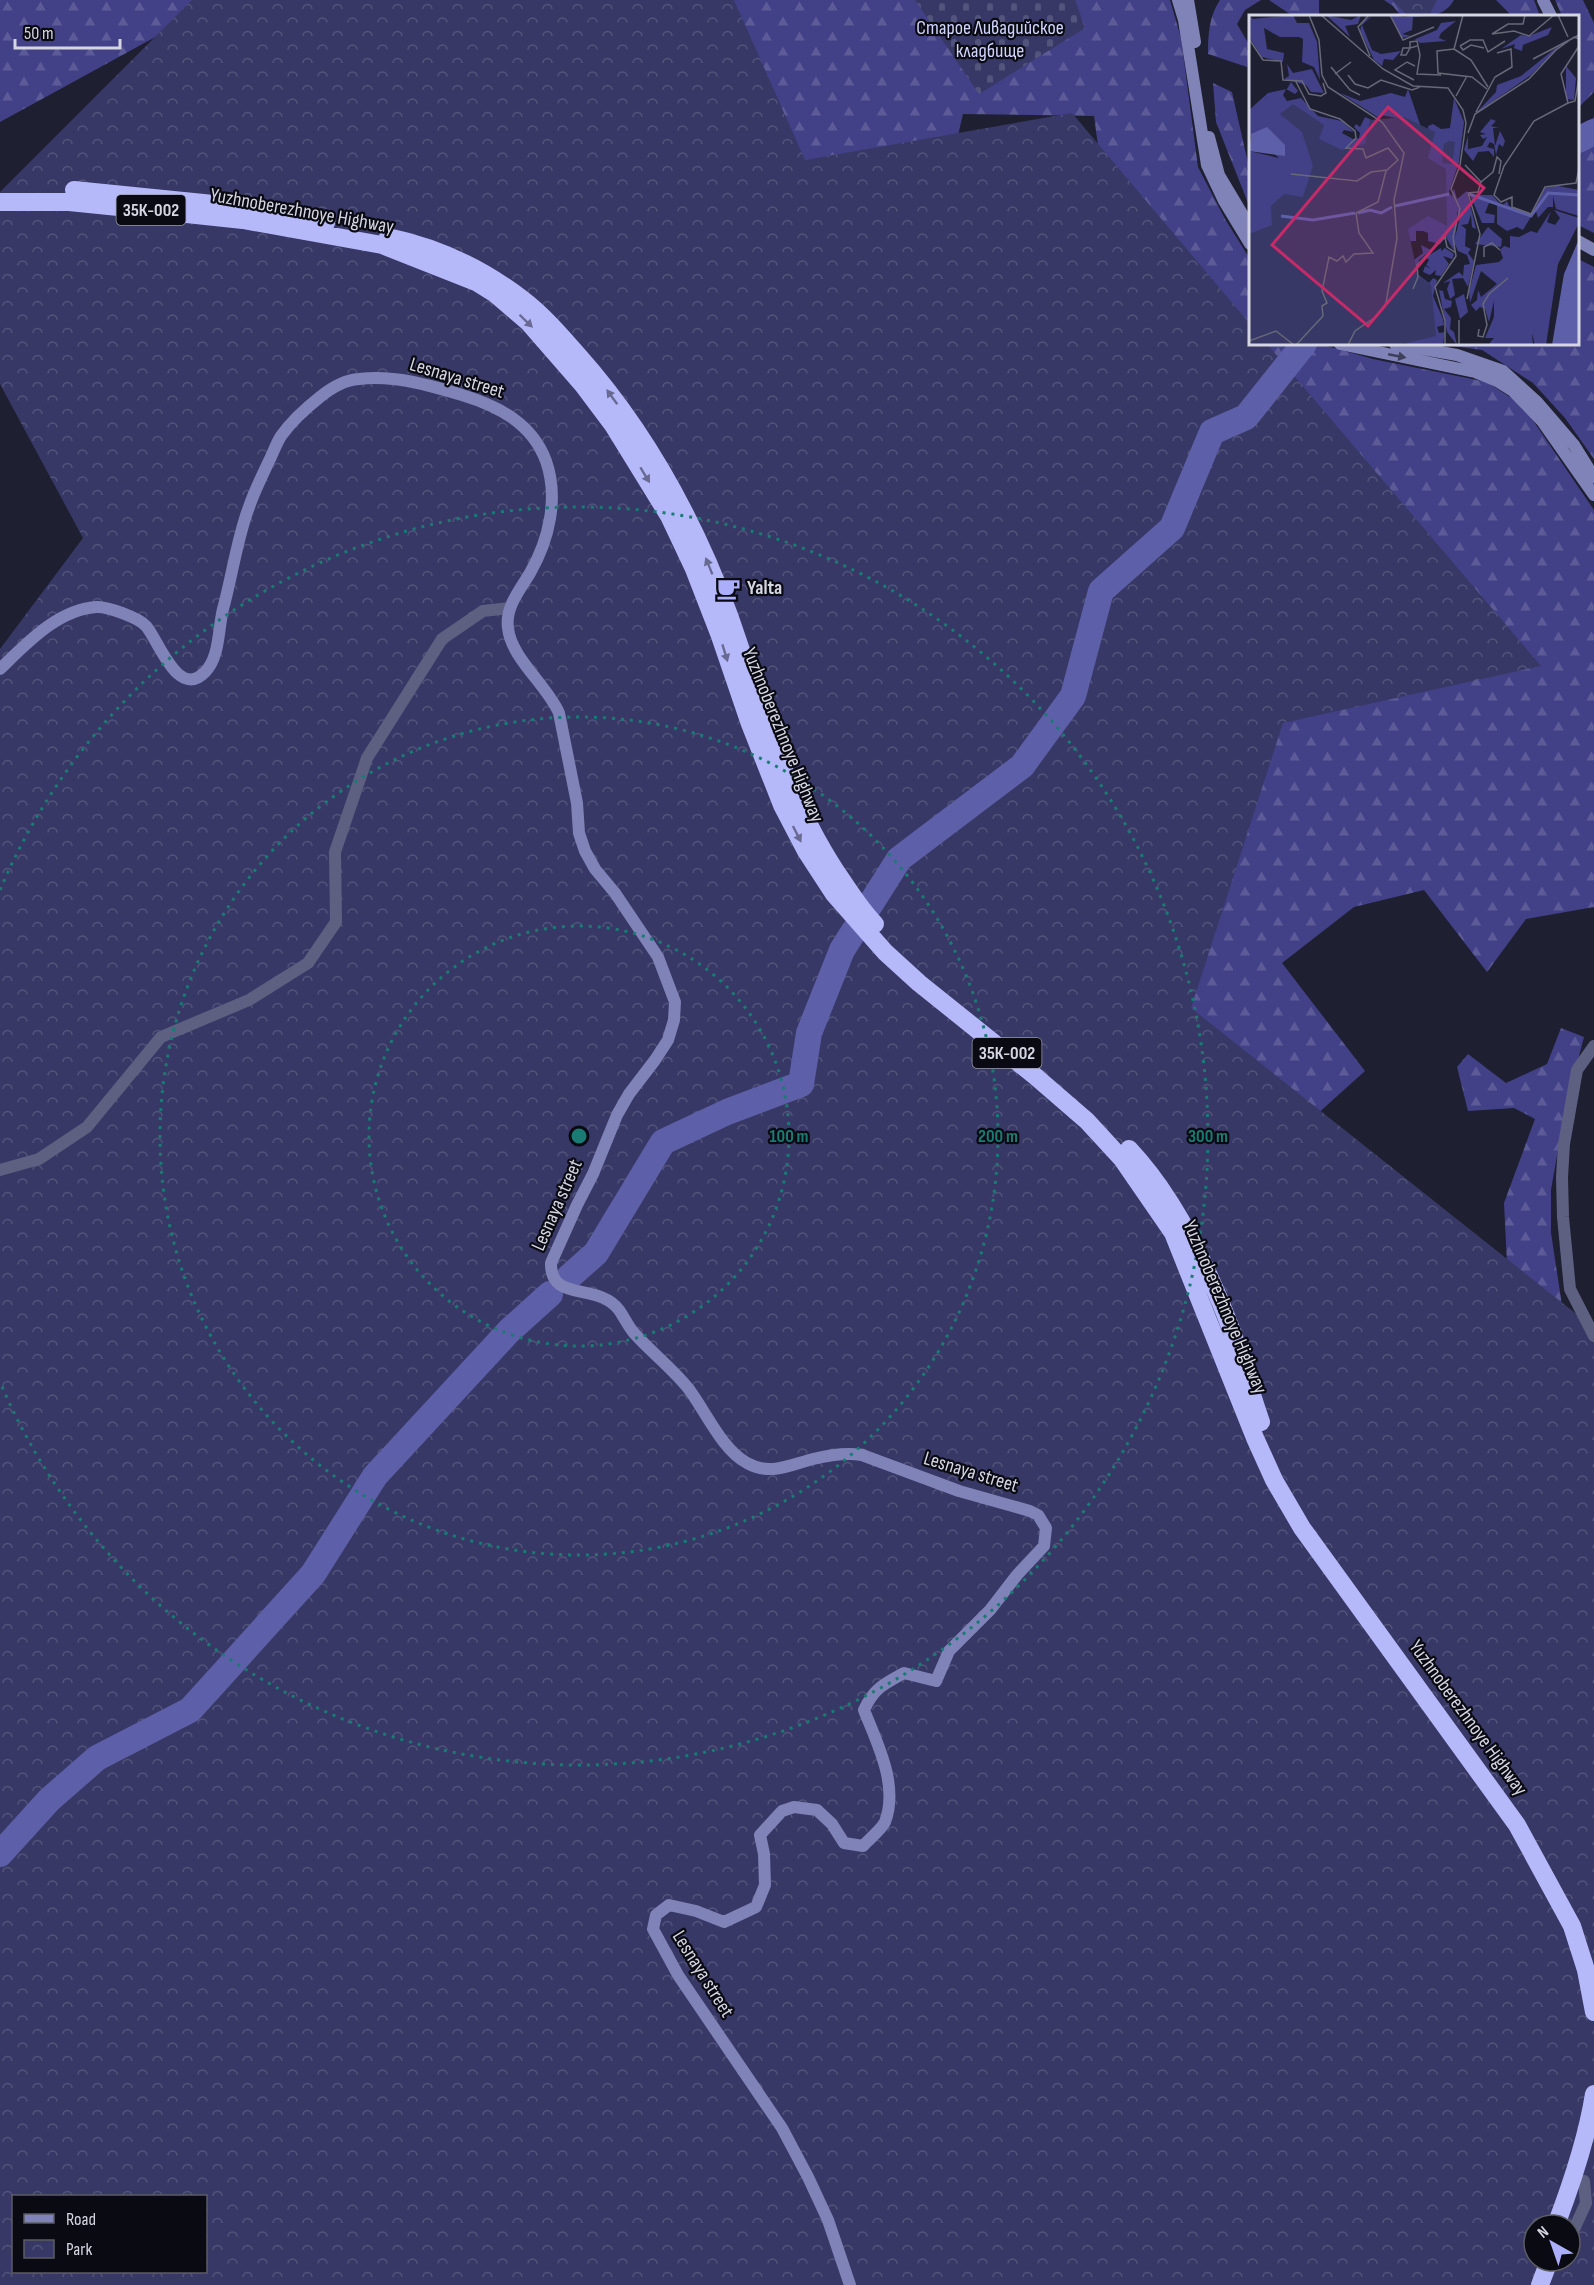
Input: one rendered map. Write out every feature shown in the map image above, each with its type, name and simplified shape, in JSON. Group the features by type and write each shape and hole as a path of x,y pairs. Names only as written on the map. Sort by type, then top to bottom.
{"highway":[{"name":"Yuzhnoberezhnoye Highway","path":"0,190 113,193 243,207 400,239 437,251 492,278 535,309 562,338 596,376 628,419 684,510 725,605 764,720 796,802 820,848 865,913 893,943 934,982 1100,1119 1135,1156 1162,1191 1190,1241 1231,1329 1266,1436 1285,1478 1313,1526 1449,1709 1527,1823 1564,1884 1583,1922 1594,1957"},
{"name":"Yuzhnoberezhnoye Highway","path":"0,202 69,202 157,210 243,220 382,245 478,284 503,301 544,339 613,425 669,516 694,569 782,805 806,851 834,894 885,952 919,983 1087,1121 1122,1159 1173,1233 1274,1480 1302,1528 1517,1826 1572,1926 1586,1970 1594,2012"},
{"path":"1561,2213 1591,2115 1594,2094"},
{"path":"1569,2213 1584,2181 1594,2147"}],"street":[{"path":"1178,0 1188,19 1205,124 1219,175 1249,225"},
{"path":"1188,0 1188,19 1207,165 1224,201 1249,241"},
{"path":"1188,19 1200,0"},
{"path":"1543,0 1550,15"},
{"path":"1579,242 1594,250"},
{"path":"1345,345 1475,372 1497,381 1513,391 1542,421 1594,495"},
{"path":"1401,345 1457,355 1503,372 1537,402 1574,445 1594,477"},
{"name":"Lesnaya street","path":"0,669 55,621 97,606 121,612 145,624 167,662 179,676 193,679 202,675 213,663 219,622 248,509 281,436 308,406 333,387 357,379 386,378 424,384 488,403 522,425 538,445 546,461 550,481 551,511 548,532 542,550 510,608 507,627 521,659 553,699 559,712 577,802 579,832 585,851 595,869 622,903 658,957 675,1002 674,1020 668,1040 656,1060 629,1094 617,1115 594,1174 551,1263 551,1272 555,1282 567,1289 590,1292 604,1297 613,1304 632,1331 688,1389 734,1454 747,1463 761,1468 780,1470 819,1458 849,1453 862,1455 959,1491 1030,1511 1038,1515 1046,1528 1044,1546 1017,1575 990,1610 949,1651 936,1682 904,1672 880,1685 870,1696 864,1710 884,1763 889,1796 885,1823 863,1846 844,1844 832,1824 817,1810 794,1808 782,1811 760,1835 764,1854 765,1885 756,1907 724,1922 696,1911 669,1905 656,1915 653,1929 678,1976 782,2128 808,2177 828,2220 850,2285"},
{"path":"0,1170 39,1159 87,1127 161,1037 249,1000 308,963 336,922 335,852 367,758 442,639 483,611 510,608"},
{"path":"1594,1046 1577,1070 1564,1144 1562,1177 1563,1217 1570,1288 1594,1336"},
{"path":"1581,2213 1586,2203 1584,2181"}],"green space":[{"path":"0,0 223,0 0,122"},
{"path":"192,0 734,0 805,160 1072,113 1249,323 1249,345 1268,345 1541,666 1283,723 1191,1008 1594,1328 1594,2285 0,2285 0,649 83,538 0,384 0,192"},
{"path":"236,0 1170,0 1181,38 1198,167 1225,219 1249,257 1249,345 1324,345 1373,359 1487,382 1516,401 1530,416 1594,510 1594,907 1526,919 1487,972 1424,890 1354,907 1282,963 1365,1071 1276,1151 1507,1264 1504,1203 1535,1119 1514,1108 1468,1111 1457,1067 1468,1054 1506,1083 1547,1064 1561,1028 1584,1037 1565,1110 1551,1190 1551,1233 1567,1338 1594,1577","holes":["963,114 1094,116 1104,190 952,161"]},
{"name":"Старое Ливадийское кладбище","path":"915,0 1075,0 1085,28 979,94"},
{"path":"1220,0 1261,0 1245,10 1237,24 1249,44 1247,67 1208,54 1211,19"},
{"path":"1269,0 1319,0 1319,15 1292,15"},
{"path":"1384,0 1454,0 1444,11 1434,15 1400,15"},
{"path":"1392,0 1437,0 1430,15 1407,15"},
{"path":"1496,0 1534,0 1540,15 1511,15"},
{"path":"1555,0 1583,0 1594,23 1594,92 1579,107 1579,15 1562,15"},
{"path":"1213,83 1232,92 1249,168 1249,205 1216,122"},
{"path":"1594,117 1594,233 1579,226 1579,129"},
{"path":"1579,260 1594,267 1594,459 1565,418 1533,383 1482,350 1445,345 1579,345"}],"waterway":[{"path":"1579,140 1594,132"},
{"path":"870,905 899,859 1022,766 1073,696 1101,591 1172,528 1212,432 1246,417 1303,345"},
{"path":"569,1277 596,1253 663,1142 727,1112 801,1084 809,1033 842,950 854,931"},
{"path":"0,1854 49,1800 97,1758 190,1710 313,1574 375,1476 509,1331 550,1294"}],"place":[{"name":"Yalta","path":"729,588"}]}
